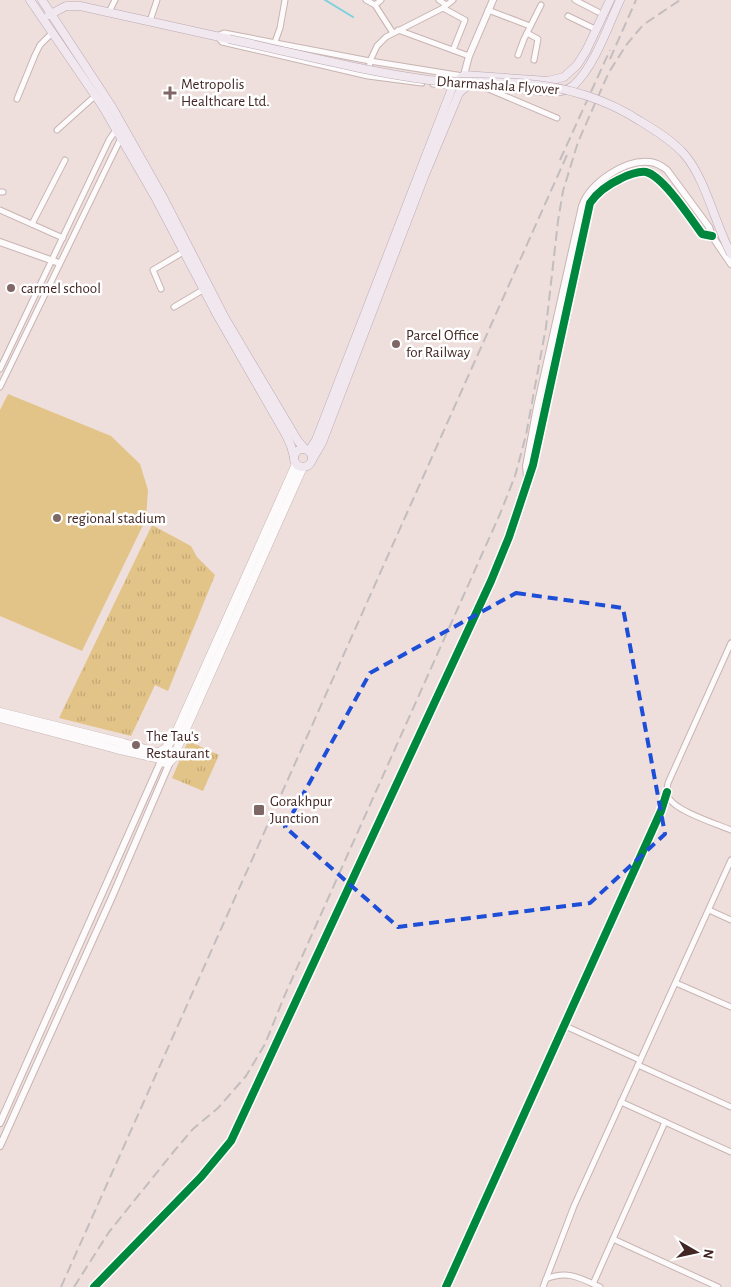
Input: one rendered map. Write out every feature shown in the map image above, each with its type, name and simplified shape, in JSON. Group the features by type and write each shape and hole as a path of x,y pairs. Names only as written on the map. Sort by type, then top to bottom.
{"main road":[{"path":"30,0 95,96 119,127"},
{"path":"42,0 124,135 286,435 298,462 173,739 161,756"},
{"path":"67,0 80,6"},
{"path":"307,450 316,440 453,86 464,76 548,81 564,77 577,65 597,30 610,0"},
{"path":"298,462 310,464 322,444 424,177 459,93 467,86 552,92 569,88 574,85 588,67 620,0"},
{"path":"42,18 66,6 80,6"},
{"name":"Dharmashala Flyover","path":"80,6 354,66 429,80 520,83 552,87 578,92 613,105 646,125 685,154 706,193 731,254"},
{"path":"206,288 298,441 307,450 312,460"},
{"path":"0,712 161,756 166,763 171,760 298,462 296,452 300,449 307,450"},
{"path":"0,718 116,749 161,756 170,751 171,760"}],"street":[{"path":"109,12 115,0"},
{"path":"150,21 157,0"},
{"path":"275,42 280,28 285,0"},
{"path":"366,0 375,5 395,31 469,56"},
{"path":"375,5 381,0"},
{"path":"439,0 465,20 453,50"},
{"path":"368,76 370,61 377,46 386,37 453,0"},
{"path":"453,86 368,76 222,42 217,36 224,33 370,61 464,76 469,56 493,0"},
{"path":"576,0 598,12"},
{"path":"518,55 526,33 541,5"},
{"path":"488,10 530,26"},
{"path":"568,16 597,30"},
{"path":"17,99 40,45 52,33"},
{"path":"526,33 538,39 534,60"},
{"path":"480,86 557,118"},
{"path":"57,130 95,96"},
{"path":"0,369 108,140 119,127"},
{"path":"0,387 124,135"},
{"path":"32,224 65,160"},
{"path":"527,481 526,466 537,407 582,206 587,194 600,181 616,171 643,162 660,164 668,170 709,227 712,236 731,264"},
{"path":"94,1287 202,1177 231,1141 491,580 509,537 533,465 588,208 594,197 617,180 635,173 644,172 652,174 659,178 702,234 712,236"},
{"path":"0,210 63,238"},
{"path":"0,242 60,263"},
{"path":"161,289 153,270 186,250"},
{"path":"174,307 206,288"},
{"path":"446,1287 661,811 668,783 731,643"},
{"path":"0,1124 161,756"},
{"path":"0,1146 112,897 171,760"},
{"path":"667,792 674,805 731,830"},
{"path":"543,1287 574,1206 731,860"},
{"path":"709,910 731,920"},
{"path":"676,983 731,1007"},
{"path":"563,1025 731,1107"},
{"path":"621,1102 731,1152"},
{"path":"593,1284 665,1122"},
{"path":"613,1239 718,1287"},
{"path":"546,1279 557,1274 573,1275 600,1287"}],"highlighted area":[{"path":"516,593 623,608 665,834 590,903 398,927 285,827 370,673"}],"green space":[{"path":"8,394 111,436 140,464 148,490 146,519 82,651 0,616 0,410"},
{"path":"152,525 191,546 197,557 215,575 168,691 155,685 131,736 59,718"},
{"path":"188,741 219,755 203,791 172,778"}],"waterway":[{"path":"325,0 353,17"}],"railway":[{"path":"610,59 636,0"},
{"path":"74,1287 109,1232 193,1129 218,1108 246,1076 265,1044 284,997 500,514 515,476 526,435 546,327 563,191 578,142 609,72 627,44 643,25 680,0"},
{"path":"560,160 610,50"},
{"path":"61,1287 567,155"}],"cycle path":[{"path":"94,1287 201,1177 231,1141 491,581 509,537 533,465 590,203 600,192 616,181 639,172 646,172 653,175 668,189 702,234 712,236"},
{"path":"446,1287 661,811 667,792"}],"place":[{"name":"Metropolis Healthcare Ltd.","path":"170,93"},
{"name":"carmel school","path":"11,288"},
{"name":"Parcel Office for Railway","path":"396,344"},
{"name":"regional stadium","path":"57,518"},
{"name":"The Tau's Restaurant","path":"136,745"},
{"name":"Gorakhpur Junction","path":"259,810"}]}
